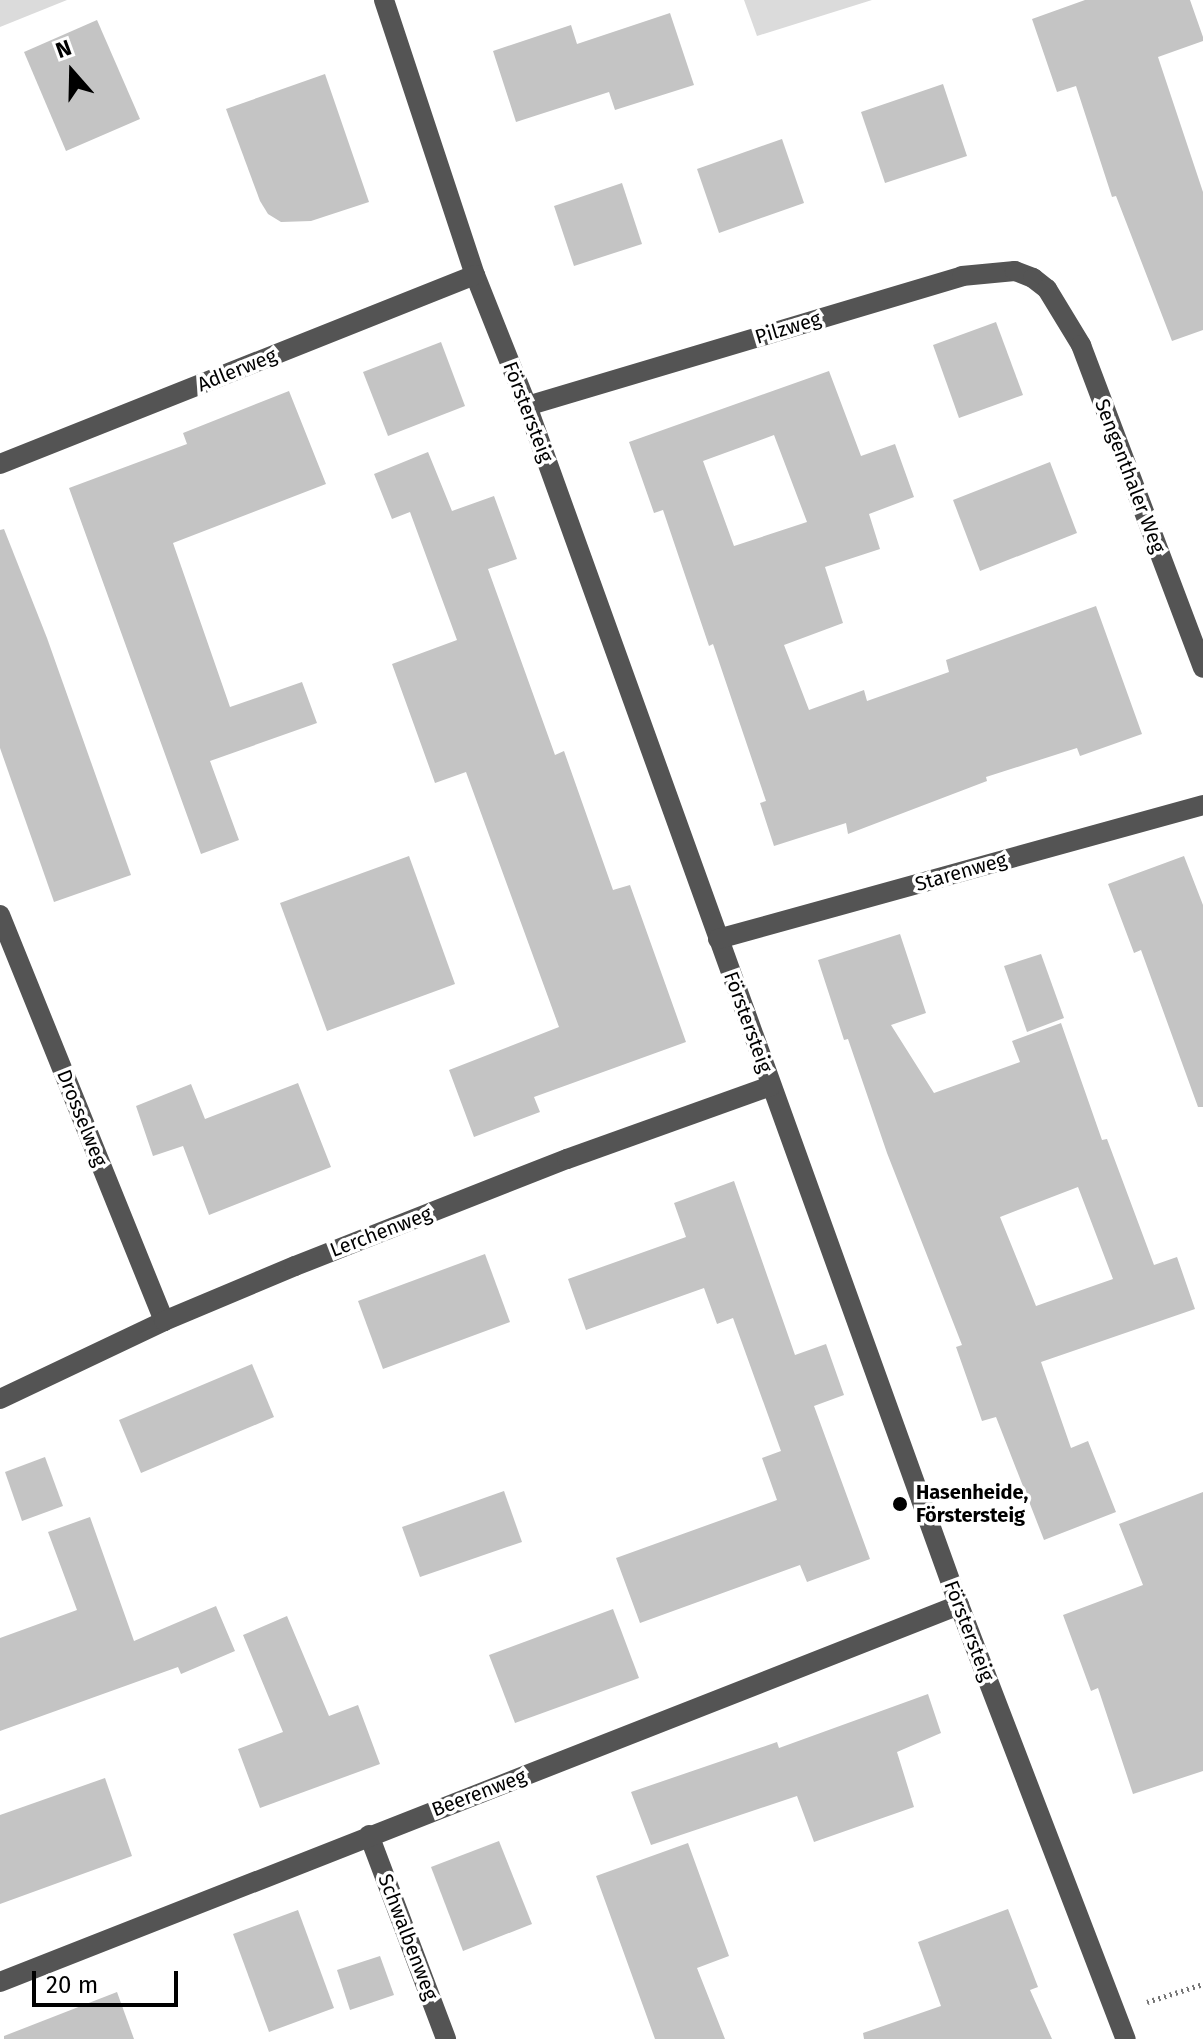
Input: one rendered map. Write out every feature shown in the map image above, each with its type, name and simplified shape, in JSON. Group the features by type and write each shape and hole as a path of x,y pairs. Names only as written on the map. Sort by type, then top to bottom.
{"street":[{"name":"Förstersteig","path":"384,0 475,275 527,406 959,1605 1126,2039"},
{"name":"Pilzweg","path":"527,406 962,276 1015,271 1033,278 1047,289"},
{"name":"Adlerweg","path":"0,464 475,275"},
{"name":"Sengenthaler Weg","path":"1047,289 1081,345 1203,668"},
{"name":"Starenweg","path":"718,939 1203,805"},
{"name":"Drosselweg","path":"0,915 164,1321"},
{"name":"Lerchenweg","path":"0,1399 164,1321 567,1159 771,1086"},
{"name":"Beerenweg","path":"0,1982 959,1605"},
{"name":"Schwalbenweg","path":"369,1835 446,2039"}],"path":[{"path":"1115,2012 1203,1984"}],"shaded area":[{"path":"0,0 67,0 0,27"},
{"path":"744,0 872,0 757,36"}],"building":[{"path":"1085,0 1190,0 1203,37 1203,41 1158,57 1203,192 1203,330 1172,341 1116,196 1112,197 1076,86 1057,92 1032,19"},
{"path":"670,13 694,85 615,110 609,92 516,122 493,51 571,25 577,44"},
{"path":"97,20 140,119 66,151 24,52"},
{"path":"325,74 369,202 311,221 281,222 268,214 260,201 226,109"},
{"path":"943,84 967,156 885,183 861,112"},
{"path":"782,139 804,203 719,233 697,169"},
{"path":"622,183 642,244 574,266 554,206"},
{"path":"996,322 1023,395 959,418 933,345"},
{"path":"441,342 465,406 388,436 363,372"},
{"path":"829,371 861,456 895,444 914,497 869,514 880,549 825,567 843,623 784,645 809,710 864,690 867,701 949,672 946,660 1096,606 1142,734 1080,756 1077,748 986,777 987,781 848,834 846,823 774,846 760,803 766,801 713,644 709,646 663,510 654,513 629,442","holes":["774,435 807,522 734,546 703,461"]},
{"path":"289,391 326,484 173,543 230,707 302,682 317,723 210,761 239,840 201,854 69,488 187,444 183,433"},
{"path":"428,452 452,511 494,496 517,559 488,569 555,755 564,751 613,890 630,885 686,1042 534,1097 540,1112 474,1137 449,1070 559,1027 466,772 435,783 392,664 457,640 410,512 392,519 374,474"},
{"path":"1050,462 1077,533 980,571 953,500"},
{"path":"4,529 47,638 131,875 54,902 0,748 0,530"},
{"path":"409,856 455,984 327,1031 280,903"},
{"path":"1184,856 1203,905 1203,1107 1198,1107 1141,950 1134,953 1108,884"},
{"path":"900,934 926,1013 891,1025 934,1093 1020,1062 1012,1041 1061,1023 1102,1140 1107,1139 1154,1265 1177,1257 1195,1309 1041,1362 1071,1448 1088,1441 1116,1512 1044,1540 996,1417 982,1421 956,1347 962,1345 887,1153 848,1039 844,1040 818,960","holes":["1078,1187 1113,1279 1036,1306 1000,1217"]},
{"path":"1041,954 1064,1018 1027,1032 1004,966"},
{"path":"298,1083 331,1167 209,1215 183,1146 153,1156 136,1106 191,1084 205,1119"},
{"path":"734,1181 795,1355 826,1344 844,1395 814,1406 870,1559 807,1582 800,1565 640,1623 616,1558 777,1500 762,1458 781,1451 733,1318 717,1324 704,1288 586,1330 568,1279 686,1237 674,1203"},
{"path":"485,1254 510,1322 383,1369 358,1301"},
{"path":"252,1364 274,1417 141,1473 119,1420"},
{"path":"45,1457 63,1506 22,1521 5,1472"},
{"path":"504,1491 522,1542 420,1577 402,1527"},
{"path":"1203,1492 1203,1771 1133,1794 1098,1688 1091,1691 1063,1615 1143,1585 1119,1524"},
{"path":"90,1517 134,1641 216,1606 235,1651 181,1674 178,1667 0,1731 0,1638 77,1610 48,1532"},
{"path":"613,1609 639,1678 515,1723 489,1655"},
{"path":"287,1616 329,1716 358,1705 380,1764 260,1808 238,1749 283,1732 243,1635"},
{"path":"928,1694 941,1733 897,1752 914,1807 814,1842 797,1796 651,1845 631,1792 777,1742 779,1748"},
{"path":"105,1778 132,1856 0,1904 0,1815"},
{"path":"499,1841 532,1924 463,1951 431,1867"},
{"path":"688,1843 729,1956 697,1968 725,2039 655,2039 596,1876"},
{"path":"1008,1909 1038,1987 1030,1990 1052,2039 864,2039 863,2033 941,2006 918,1942"},
{"path":"298,1910 334,2008 269,2032 233,1934"},
{"path":"380,1956 394,1995 350,2010 337,1970"},
{"path":"117,1992 134,2039 4,2039 4,2036"}],"place":[{"name":"Hasenheide, Förstersteig","path":"900,1504"}]}
